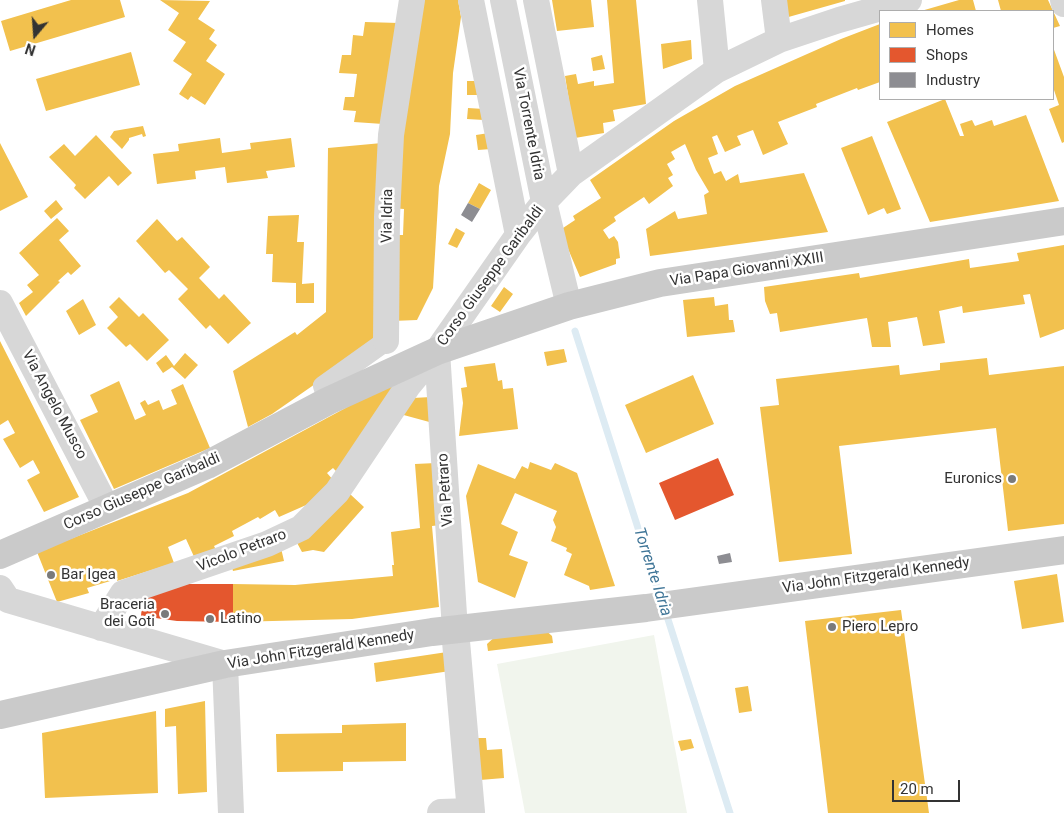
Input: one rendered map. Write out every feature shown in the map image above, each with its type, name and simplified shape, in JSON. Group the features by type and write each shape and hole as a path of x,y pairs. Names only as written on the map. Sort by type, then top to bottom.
{"main road":[{"name":"Via Papa Giovanni XXIII","path":"437,351 569,306 660,283 1064,221"},
{"name":"Corso Giuseppe Garibaldi","path":"0,555 208,465 328,401 437,351"},
{"name":"Via John Fitzgerald Kennedy","path":"0,716 225,664 455,630 646,608 1064,550"}],"street":[{"name":"Via Idria","path":"328,401 323,386 386,341 387,217 391,135 412,0"},
{"path":"471,0 518,235"},
{"name":"Via Torrente Idria","path":"503,0 544,202 569,306"},
{"path":"536,0 570,174"},
{"path":"710,0 717,70"},
{"path":"774,0 779,40"},
{"name":"Corso Giuseppe Garibaldi","path":"437,351 518,235 544,202 570,174 717,70 779,40 909,0"},
{"path":"1062,0 1064,4"},
{"name":"Via Angelo Musco","path":"0,303 107,508"},
{"name":"Vicolo Petraro","path":"101,628 123,593 267,544 301,528 337,492 408,386 437,351"},
{"name":"Via Petraro","path":"437,351 455,630"},
{"path":"0,588 8,600 225,664 231,813"},
{"path":"441,813 471,812 455,630"}],"shaded area":[{"path":"654,635 687,813 525,813 497,664"}],"building: Homes":[{"path":"71,0 120,0 125,17 10,51 1,21"},
{"path":"160,0 210,1 198,19 215,30 209,39 217,45 206,61 225,74 205,105 191,96 188,100 179,94 192,74 173,61 186,42 168,30 179,13"},
{"path":"421,0 458,0 461,17 453,73 450,134 439,186 433,288 417,320 392,321 392,235 403,235 404,209 391,208"},
{"path":"552,0 591,0 594,27 557,31"},
{"path":"607,0 636,0 646,104 613,110 615,121 603,123 604,133 575,138 565,76 576,74 578,84 594,81 594,86 614,83"},
{"path":"782,0 845,0 845,1 785,18"},
{"path":"959,0 973,0 976,10 924,10"},
{"path":"998,0 1048,0 1053,10 1001,10"},
{"path":"1054,13 1060,26 1054,28"},
{"path":"365,22 399,23 383,124 354,122 356,111 343,110 345,97 354,97 357,74 339,73 342,55 351,55 353,35 363,36"},
{"path":"879,24 879,82 858,90 857,88 816,104 817,107 778,122 788,144 763,155 753,130 737,136 741,145 725,152 717,135 712,137 718,154 708,158 714,174 721,171 726,181 738,174 740,183 804,173 828,232 650,256 646,229 675,211 678,219 707,214 704,195 709,192 696,170 685,144 671,152 675,159 667,164 673,175 668,178 673,186 649,204 644,197 614,217 616,221 603,230 609,239 614,236 618,242 620,258 616,259 616,264 580,277 560,230 575,220 573,216 601,198 590,180 674,121 735,86 841,39"},
{"path":"691,40 692,59 663,69 661,44"},
{"path":"1054,50 1064,77 1064,142 1062,143 1049,109 1059,105 1054,90"},
{"path":"131,52 140,85 46,111 36,79"},
{"path":"602,55 605,69 593,71 591,58"},
{"path":"467,81 477,81 480,95 467,95"},
{"path":"942,100 945,100 960,136 964,136 960,124 972,120 975,126 992,120 994,126 1026,115 1059,201 930,222 887,122"},
{"path":"468,108 484,109 484,120 467,119"},
{"path":"143,126 146,136 143,137 142,134 129,138 122,149 110,137 114,131"},
{"path":"489,133 491,149 478,150 476,135"},
{"path":"96,135 132,173 118,186 109,176 85,199 74,188 76,185 49,157 64,144 75,156"},
{"path":"872,136 901,209 887,214 884,208 868,215 841,148"},
{"path":"220,138 222,153 251,149 250,143 291,138 295,167 266,171 268,178 227,183 225,167 195,171 196,179 157,184 153,154 179,151 178,144"},
{"path":"0,143 28,197 0,211"},
{"path":"382,143 380,331 364,350 272,414 248,427 233,371 295,332 297,335 326,312 328,148"},
{"path":"479,183 491,190 480,209 468,203"},
{"path":"56,200 63,209 51,219 44,211"},
{"path":"299,215 297,242 304,242 302,284 314,283 314,303 296,303 296,283 272,282 273,254 266,254 268,216"},
{"path":"57,218 69,231 59,240 81,266 71,275 68,272 58,281 60,282 26,316 19,303 33,292 27,285 39,275 19,253"},
{"path":"157,219 177,241 182,237 210,267 199,278 219,299 224,294 251,323 228,344 210,325 206,329 178,299 188,289 169,270 165,273 136,241"},
{"path":"456,228 465,233 457,248 448,244"},
{"path":"1064,245 1064,329 1040,338 1030,294 1023,295 1025,304 963,313 962,306 939,311 945,343 923,346 917,317 888,322 891,347 872,347 867,318 780,332 777,313 770,314 765,301 764,287 859,273 860,278 969,259 970,268 1019,261 1017,253"},
{"path":"504,287 513,294 500,312 491,306"},
{"path":"119,297 139,317 143,313 169,340 147,361 130,344 126,347 107,328 118,317 109,307"},
{"path":"714,297 715,306 728,304 729,320 733,320 735,332 687,337 683,300"},
{"path":"83,299 96,325 79,335 66,311"},
{"path":"0,341 79,497 44,512 27,480 40,473 33,460 20,468 3,439 15,433 8,420 0,425"},
{"path":"564,349 567,362 547,366 544,352"},
{"path":"185,353 198,365 185,379 172,367 163,373 156,363 166,355 174,366"},
{"path":"987,358 989,375 1064,366 1064,524 1008,531 996,428 839,446 852,554 779,562 760,407 779,405 776,379 899,365 900,375 940,370 940,363"},
{"path":"495,363 498,381 502,380 503,389 513,388 518,429 459,436 463,403 461,388 467,387 464,367"},
{"path":"693,375 714,424 646,453 625,405"},
{"path":"119,381 135,420 146,415 140,403 145,400 148,405 159,400 163,410 177,404 171,390 183,384 210,448 114,489 80,420 98,412 90,395"},
{"path":"390,384 397,395 339,474 333,468 327,473 334,481 313,502 279,517 275,510 260,519 258,517 232,531 234,536 214,546 216,550 196,561 186,539 168,547 174,563 117,581 117,579 87,588 89,593 57,602 37,552 188,493"},
{"path":"431,397 433,423 400,414 413,398"},
{"path":"530,462 551,470 555,463 577,473 615,586 590,590 589,586 564,575 572,554 566,551 567,548 551,541 556,527 553,520 557,511 515,493 501,524 518,532 509,555 528,562 515,598 478,582 466,496 478,464 515,479 522,466 528,469"},
{"path":"436,463 441,525 432,526 439,607 352,619 233,622 233,584 295,585 393,576 391,532 420,528 415,464"},
{"path":"350,494 364,507 324,552 313,550 302,552 296,541"},
{"path":"281,548 284,561 233,571 231,564"},
{"path":"1057,574 1064,622 1022,629 1014,581"},
{"path":"901,610 929,813 828,813 805,621"},
{"path":"543,628 552,636 553,643 488,651 487,644 498,634"},
{"path":"447,652 450,671 376,682 374,663"},
{"path":"748,686 752,711 739,713 735,688"},
{"path":"205,701 207,792 178,794 176,726 165,727 165,709"},
{"path":"156,711 158,793 45,798 42,733"},
{"path":"406,723 406,761 343,762 343,771 277,772 276,734 342,733 342,725"},
{"path":"478,738 486,738 487,750 502,749 504,778 480,780"},
{"path":"691,739 694,748 681,751 678,741"}],"building: Shops":[{"path":"718,458 734,495 675,520 659,483"},
{"path":"177,584 233,584 233,622 177,621 141,616 143,594"}],"building: Industry":[{"path":"468,203 480,209 472,222 461,215"},
{"path":"730,553 732,562 719,564 717,556"}],"waterway":[{"name":"Torrente Idria","path":"575,331 661,600"},
{"name":"Torrente Idria","path":"665,610 730,813"}],"place":[{"name":"Euronics","path":"1012,479"},
{"name":"Bar Igea","path":"51,575"},
{"name":"Braceria dei Goti","path":"165,614"},
{"name":"Latino","path":"210,619"},
{"name":"Piero Lepro","path":"832,627"}]}
